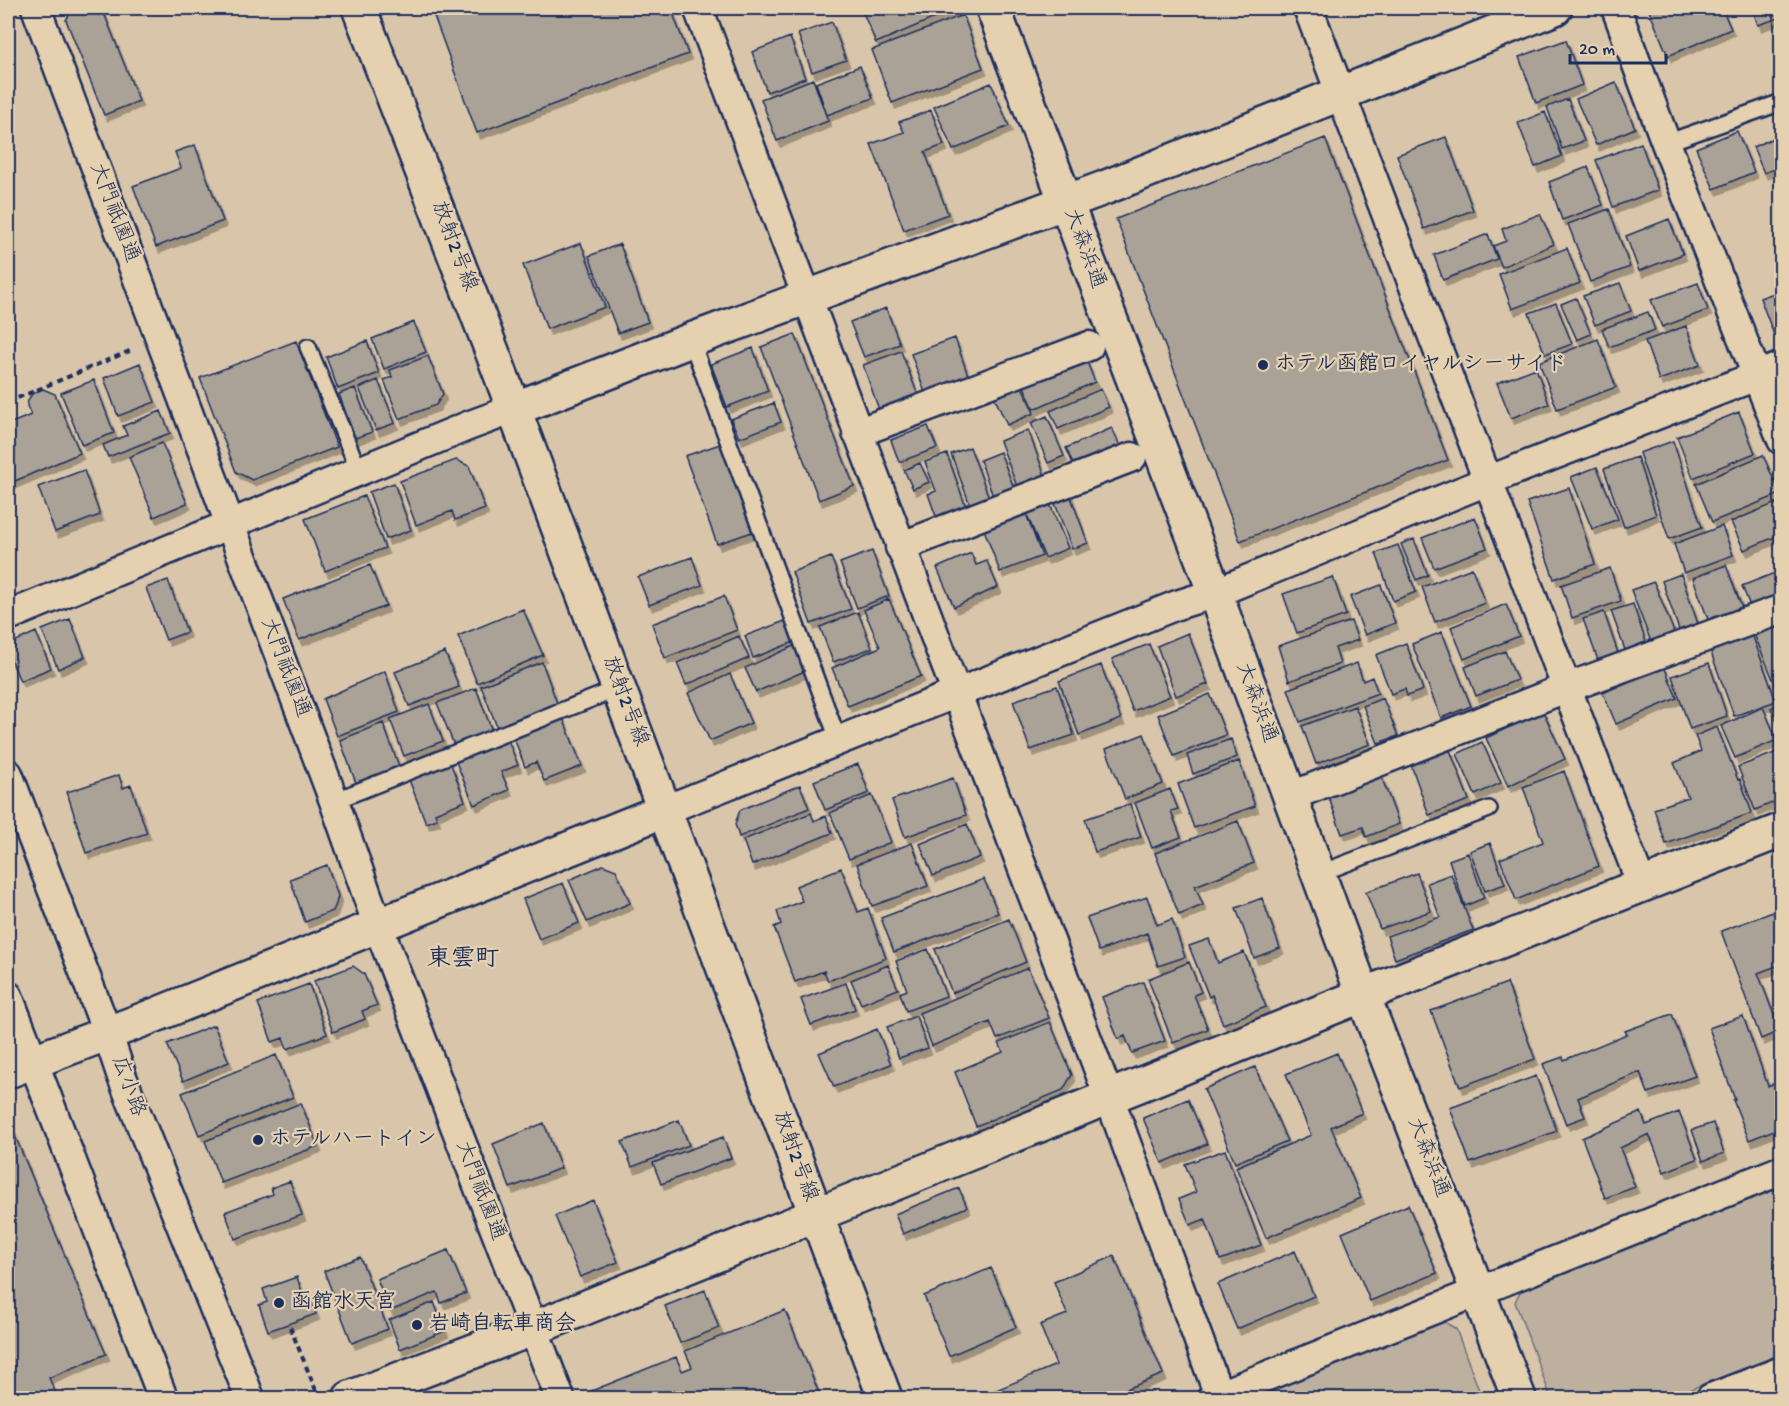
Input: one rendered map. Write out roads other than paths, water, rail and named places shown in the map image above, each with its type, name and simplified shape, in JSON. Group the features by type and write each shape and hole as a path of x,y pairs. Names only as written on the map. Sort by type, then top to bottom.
{"street":[{"name":"大門祇園通","path":"36,8 334,801 378,926 560,1398"},
{"name":"放射2号線","path":"359,8 421,163 885,1398"},
{"path":"698,8 1109,1097 1217,1398 1782,1170"},
{"name":"大森浜通","path":"993,8 1215,593 1363,995 1519,1398"},
{"path":"1308,8 1642,886"},
{"path":"8,616 468,426 691,340 1066,202 1555,8"},
{"path":"1616,8 1665,143 1770,371 1782,440"},
{"path":"857,433 1089,346"},
{"path":"21,1066 378,926 1177,605 1215,593 1487,481 1770,371"},
{"path":"900,547 1132,457"},
{"path":"1289,797 1566,688 1782,609"},
{"name":"広小路","path":"8,774 107,1032 122,1077 250,1398"},
{"path":"350,1398 532,1329 1363,995 1782,830"},
{"path":"8,996 21,1066 163,1398"},
{"path":"1712,1398 1782,1371"}],"lane":[{"path":"1665,143 1782,102"},
{"path":"691,340 839,742"},
{"path":"308,347 359,471"},
{"path":"334,801 618,688"},
{"path":"1318,874 1489,809"}],"place":[{"name":"ホテル函館ロイヤルシーサイド","path":"1263,365"},
{"name":"ホテルハートイン","path":"258,1140"},
{"name":"函館水天宮","path":"279,1303"},
{"name":"岩崎自転車商会","path":"417,1325"}],"district":[{"name":"東雲町","path":"463,960"}]}
